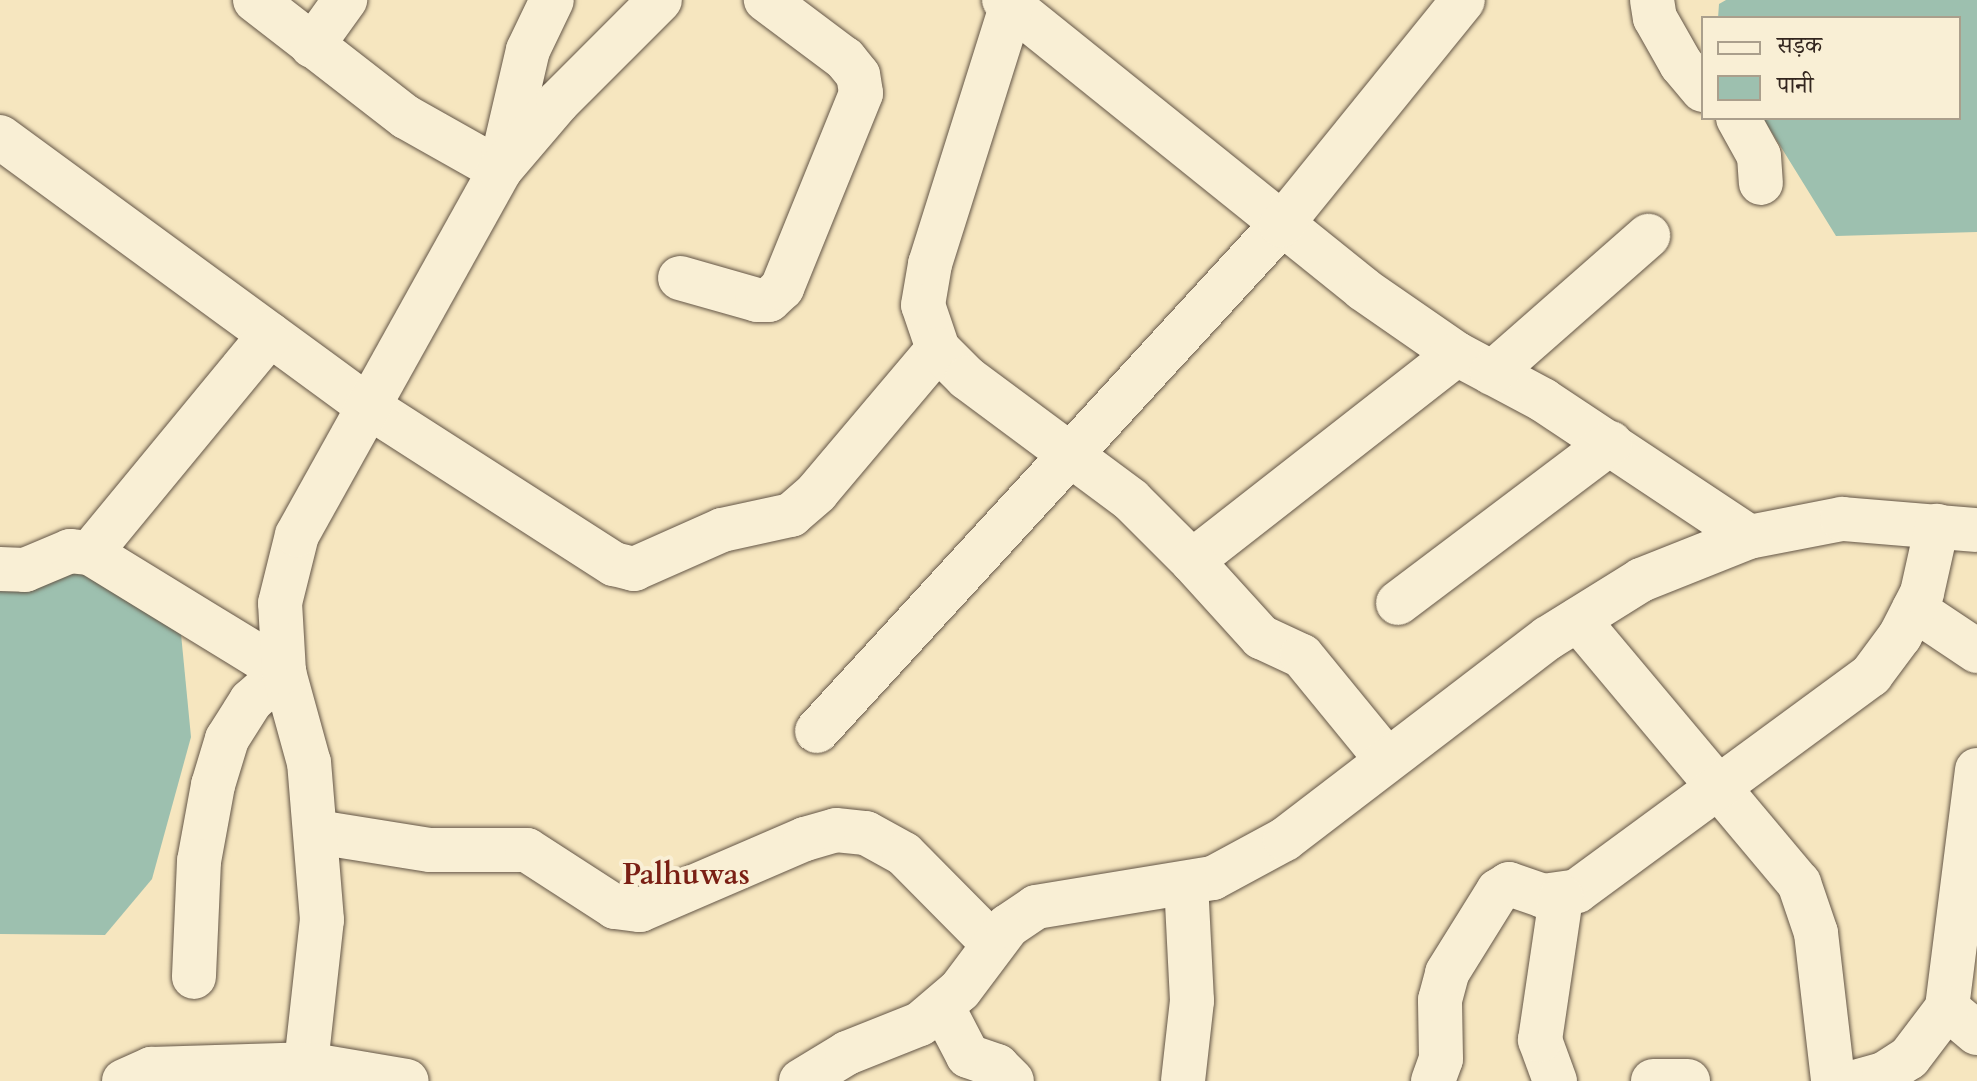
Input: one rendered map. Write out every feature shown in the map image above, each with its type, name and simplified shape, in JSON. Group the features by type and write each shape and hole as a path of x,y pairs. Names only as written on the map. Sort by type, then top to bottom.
{"street":[{"path":"255,0 406,117 500,170"},
{"path":"312,46 345,0"},
{"path":"500,170 528,50 552,0"},
{"path":"287,1070 322,920 309,763 284,672 280,603 297,535 366,405 500,170 558,102 660,0"},
{"path":"680,278 757,300 769,300 782,288 861,93 858,75 845,59 766,0"},
{"path":"817,731 1281,225 1463,0"},
{"path":"1652,0 1655,18 1681,64 1701,88"},
{"path":"1387,760 1302,656 1261,637 1131,500 967,378 938,349 923,305 930,264 1008,4 1281,225 1474,364 1610,443 1749,537"},
{"path":"1739,120 1759,156 1761,183"},
{"path":"0,137 366,405 614,564 634,569 722,530 791,515 817,492 938,349"},
{"path":"1192,561 1474,364 1648,236"},
{"path":"90,553 270,335"},
{"path":"1398,603 1610,443"},
{"path":"801,1081 847,1053 920,1024 942,1006 993,944 1036,907 1213,878 1285,839 1578,620 1641,580 1749,537 1842,519 1957,528 1914,609 1871,675 1718,790 1561,897 1540,1040 1555,1081"},
{"path":"0,569 25,570 70,551 90,553 284,672"},
{"path":"1914,609 1977,651"},
{"path":"1578,620 1799,883 1816,933 1833,1081"},
{"path":"194,977 199,861 213,785 227,739 251,701 284,672"},
{"path":"1859,1081 1884,1074 1962,1020 1977,770"},
{"path":"317,832 430,850 527,850 615,907 640,910 805,839 836,830 866,833 904,854 993,944"},
{"path":"1183,1081 1192,1001 1186,883"},
{"path":"1433,1081 1441,1059 1440,1000 1447,973 1490,901 1509,884 1561,897"},
{"path":"942,1006 968,1056 997,1066 1012,1081"},
{"path":"124,1081 151,1069 287,1070 407,1081"},
{"path":"1653,1081 1688,1081"}],"water":[{"path":"1726,0 1977,0 1977,232 1836,236 1764,120 1961,120 1961,16 1718,16 1719,4"},
{"path":"122,551 181,634 191,737 152,879 105,935 0,934 0,554"}],"district":[{"name":"Palhuwas","path":"686,875"}]}
